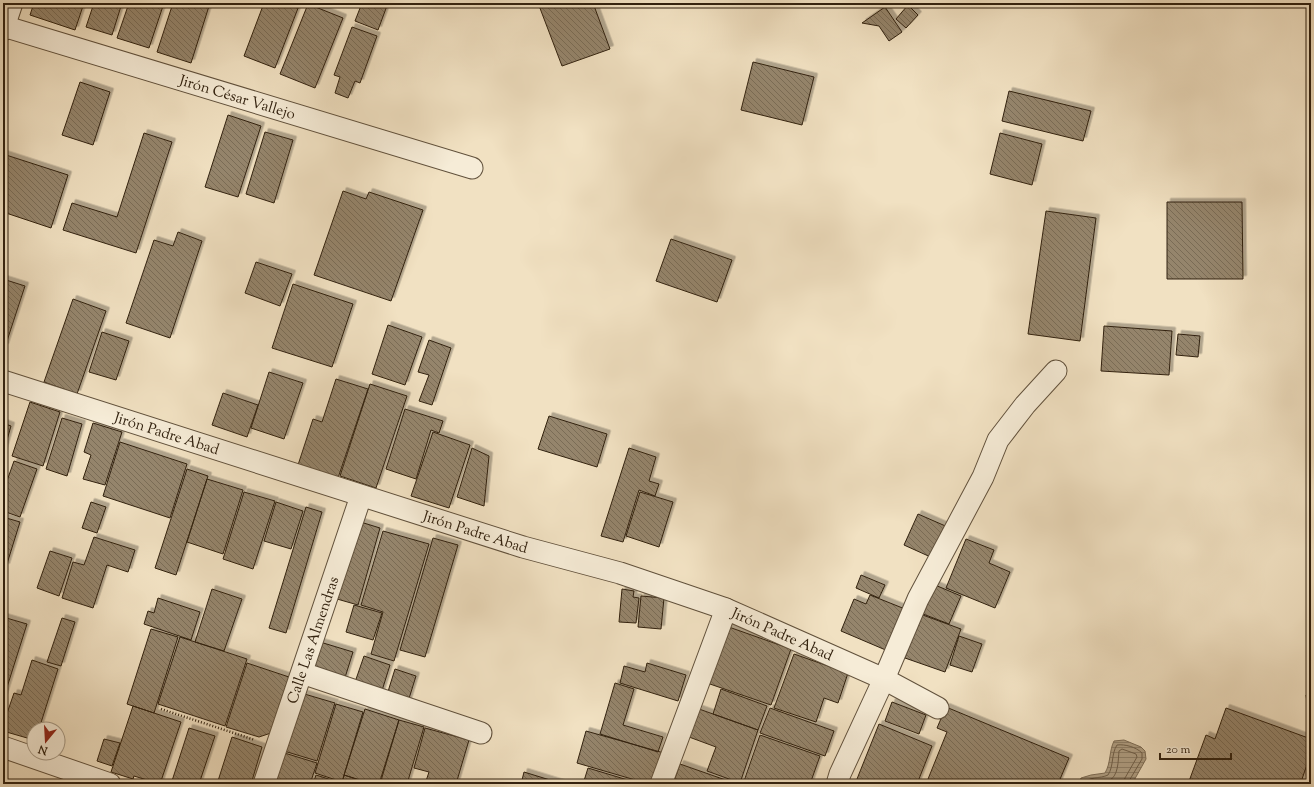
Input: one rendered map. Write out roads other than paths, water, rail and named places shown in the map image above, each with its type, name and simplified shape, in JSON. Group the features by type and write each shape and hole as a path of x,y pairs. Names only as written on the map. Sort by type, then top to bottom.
{"street":[{"path":"3,28 12,3"},
{"name":"Jirón César Vallejo","path":"3,28 472,168"},
{"path":"837,784 840,774 884,679 918,599 983,478 998,440 1025,405 1056,371"},
{"name":"Jirón Padre Abad","path":"3,381 524,547 620,573 726,609 884,679 938,708"},
{"name":"Calle Las Almendras","path":"264,784 361,496"},
{"path":"661,784 726,609"},
{"path":"302,673 481,733"},
{"path":"3,748 110,784"}],"water":[{"path":"1124,740 1141,747 1145,751 1146,759 1132,784 1079,784 1081,778 1105,773 1114,741"}]}
